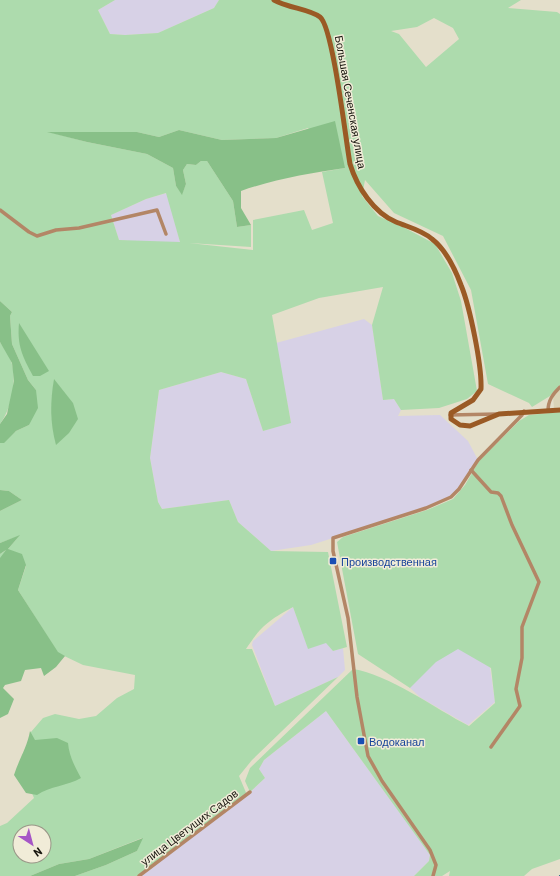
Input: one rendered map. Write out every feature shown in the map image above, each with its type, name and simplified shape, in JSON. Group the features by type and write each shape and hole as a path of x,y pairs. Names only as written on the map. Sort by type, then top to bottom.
{"street":[{"name":"Большая Сеченская улица","path":"274,0 320,16 326,24 332,51 350,164 354,176 367,197 377,209 389,218 423,233 436,242 461,283 473,331 481,389 473,400 450,415"},
{"path":"0,210 29,232 37,236 56,230 79,228 157,210 166,234"},
{"path":"548,410 551,397 560,387"},
{"path":"499,414 470,426 454,423 450,415 499,414 524,411 560,410"},
{"path":"433,876 436,865 430,850 382,782 368,756 357,697 348,618 333,551 333,538 444,501 459,489 480,457 522,415 524,411"},
{"path":"471,470 491,492 498,493 501,496 512,525 539,582 522,627 522,658 516,689 520,706 491,747"},
{"name":"улица Цветущих Садов","path":"139,876 250,792"}],"shaded area":[{"path":"115,0 219,0 214,8 158,33 125,35 110,34 98,10"},
{"path":"167,193 180,242 140,242 119,240 111,215 146,199"},
{"path":"364,319 372,325 383,400 394,399 401,410 398,416 440,415 468,441 478,460 459,489 444,501 333,538 311,545 271,551 238,522 229,500 162,509 158,502 150,458 159,390 221,372 246,379 263,431 291,422 276,343"},
{"path":"560,389 560,407 554,408 553,397"},
{"path":"293,607 308,648 326,642 333,651 343,648 345,670 338,677 275,706 252,645 253,641"},
{"path":"458,648 490,667 495,702 468,725 421,698 409,687 436,661"},
{"path":"326,711 430,855 429,861 414,876 139,876 247,795 265,778 259,769 264,760"}],"green space":[{"path":"0,0 115,0 98,10 110,34 125,35 158,33 214,8 219,0 521,0 508,8 557,12 560,14 560,385 550,396 532,407 529,403 488,384 471,290 443,236 394,213 365,180 362,196 378,216 435,244 452,273 461,301 477,391 467,399 439,408 401,410 394,399 383,400 372,325 383,287 319,298 272,315 291,423 263,431 246,379 221,372 159,390 150,458 158,502 162,509 229,500 238,522 271,551 328,552 347,647 333,651 326,643 308,649 293,607 266,624 261,629 246,649 252,649 275,706 338,677 252,760 239,776 247,795 139,876 75,876 106,865 137,851 142,838 89,859 59,864 30,876 0,876 0,826 7,823 34,798 26,779 31,732 43,718 55,714 79,719 96,716 117,698 134,689 135,675 83,665 58,653 18,590 26,566 0,558 0,554 8,549 19,536 0,543 0,511 22,500 9,491 0,490 0,443 4,442 16,431 29,425 36,390 28,380 12,344 10,316 12,312 0,301","holes":["434,18 453,28 459,39 426,67 399,34 391,31 417,27","308,128 345,168 322,172 333,223 312,230 304,210 253,220 253,250 189,243 251,247 251,225 237,227 233,201 207,161 201,161 196,165 187,164 183,170 186,184 182,194 176,186 173,168 147,154 87,142 49,132 137,132 159,137 179,130 222,140 276,138","166,193 180,242 119,240 111,215 146,199"]},
{"path":"335,121 345,168 293,177 241,191 241,208 251,225 237,227 233,201 207,161 201,161 196,165 187,164 183,170 186,184 182,195 176,186 173,168 147,154 47,132 137,132 159,137 179,130 222,140 276,138"},
{"path":"0,301 12,312 10,316 12,344 28,380 36,390 38,408 29,425 16,431 4,443 0,443 0,424 7,414 14,381 12,363 0,342"},
{"path":"19,323 49,371 40,376 33,376 23,356 19,338"},
{"path":"0,342 11,361 14,379 10,403 0,424"},
{"path":"54,379 73,403 78,419 69,433 56,445 51,412"},
{"path":"560,412 560,859 532,869 524,876 449,876 450,871 442,876 414,876 429,861 430,855 326,711 264,760 259,769 265,778 250,792 245,781 250,768 353,669 367,672 396,685 469,726 495,703 491,668 458,649 436,662 410,688 358,654 337,542 343,537 427,510 453,499 465,485 479,461 519,421 529,415"},
{"path":"0,490 9,491 22,500 0,511"},
{"path":"20,535 8,549 22,554 26,565 18,590 58,652 65,656 56,667 44,676 41,668 25,670 21,681 5,685 3,688 14,699 8,714 0,718 0,558 6,550 0,554 0,543"},
{"path":"30,731 35,740 57,738 68,743 71,757 81,778 37,795 26,793 14,775 27,743"},
{"path":"143,838 137,851 106,865 75,876 30,876 59,864 89,859"}],"place":[{"name":"Производственная","path":"333,561"},
{"name":"Водоканал","path":"361,741"}]}
